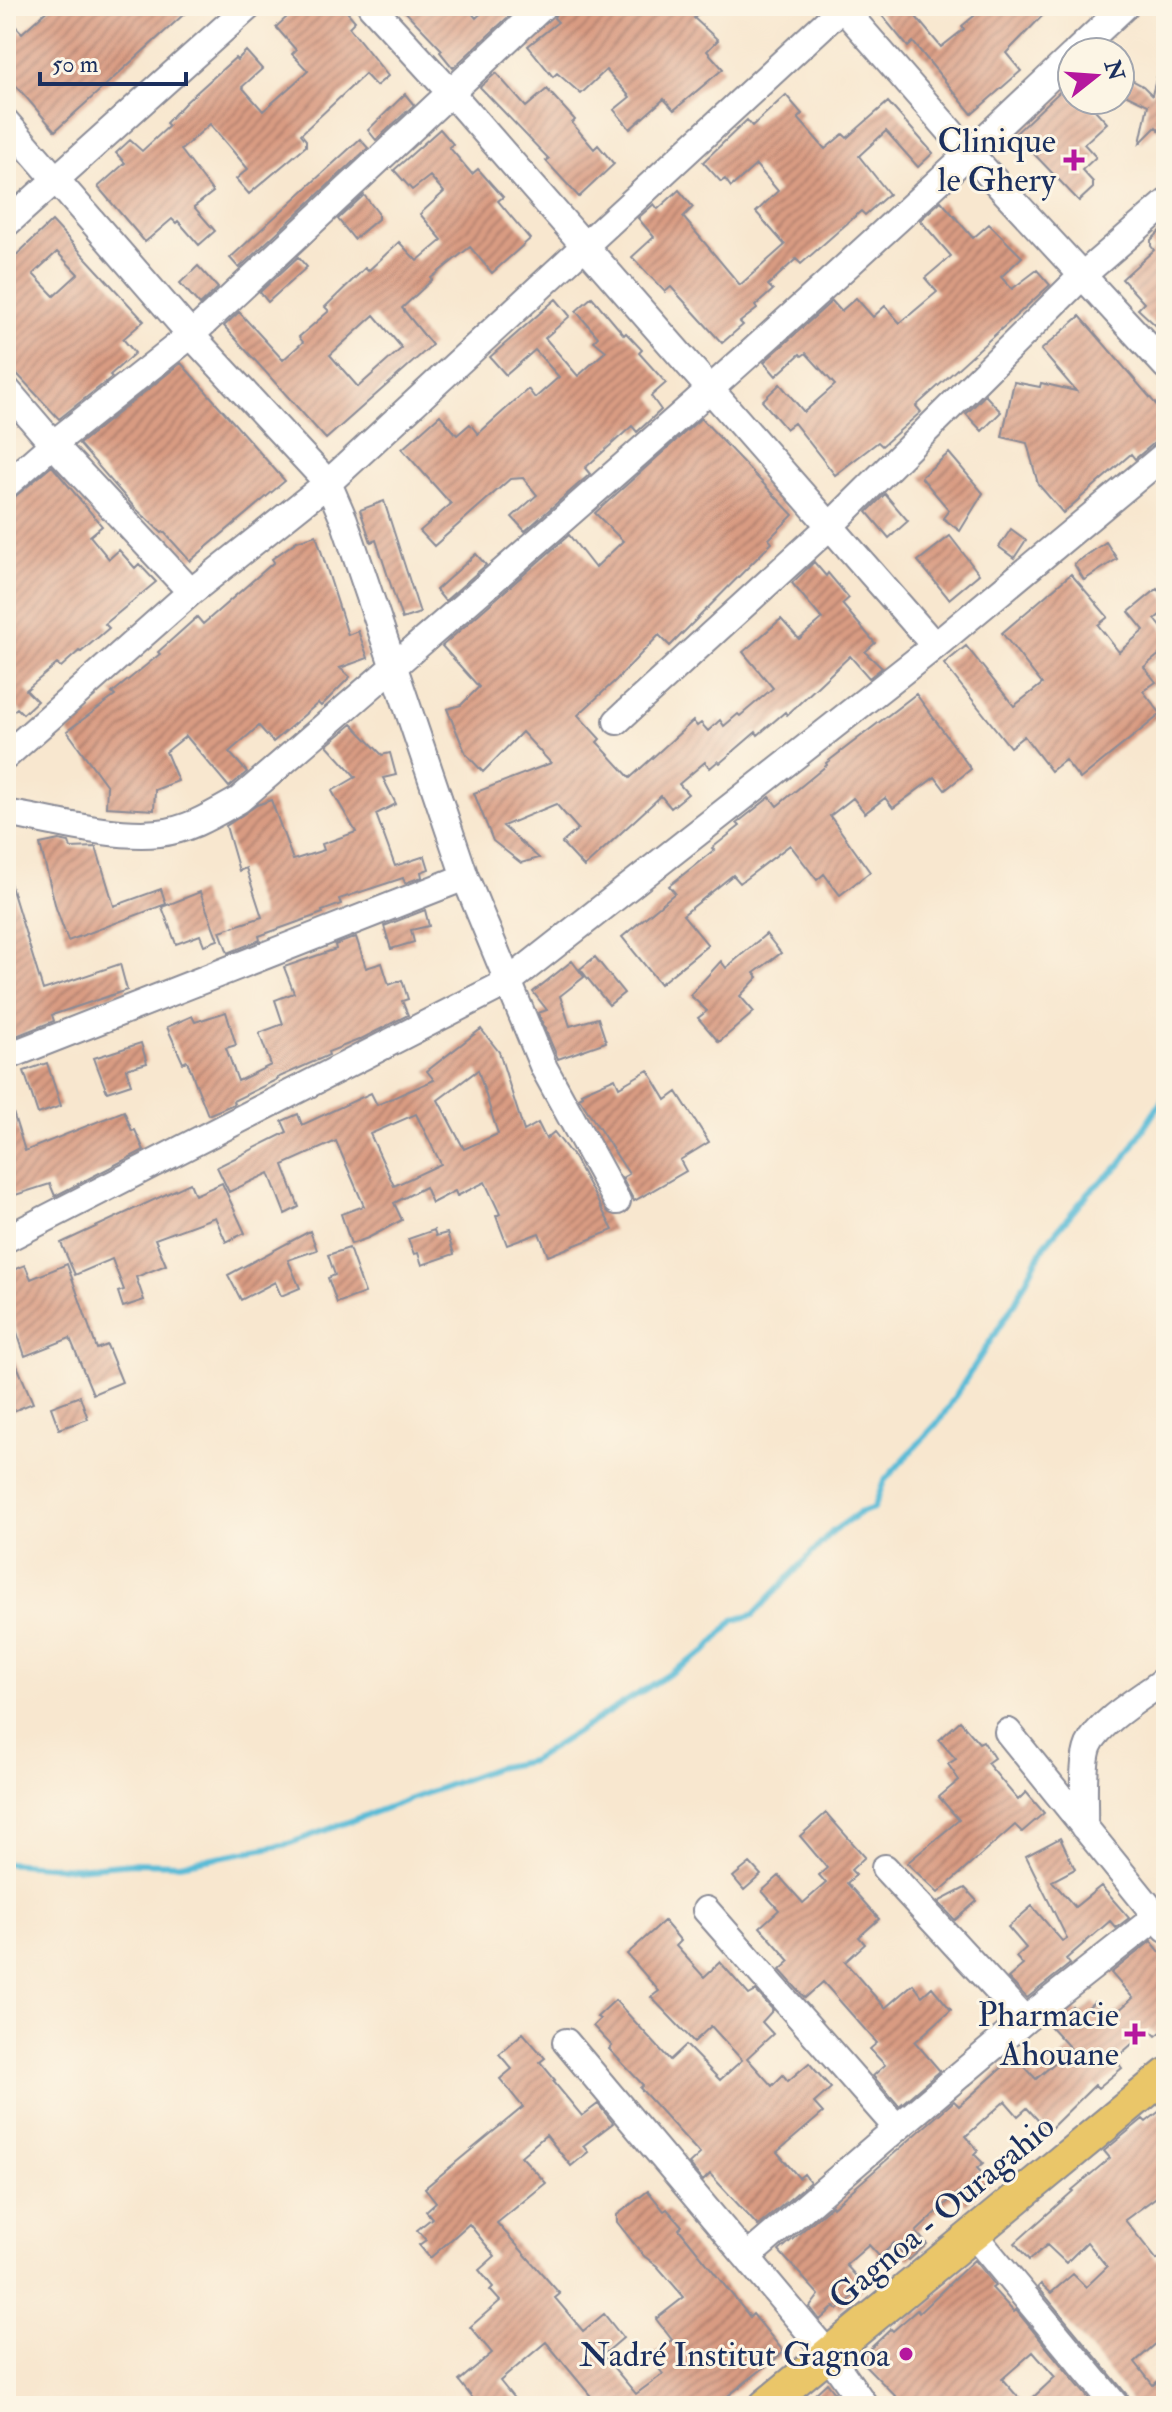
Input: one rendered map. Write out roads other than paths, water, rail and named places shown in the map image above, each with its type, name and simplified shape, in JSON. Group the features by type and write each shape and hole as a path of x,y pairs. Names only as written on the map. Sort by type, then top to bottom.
{"main road":[{"name":"Gagnoa - Ouragahio","path":"765,2406 1166,2075"}],"street":[{"path":"6,224 249,6"},
{"path":"371,6 450,92 935,646"},
{"path":"6,485 191,335 543,6"},
{"path":"6,756 191,592 328,483 843,6 970,154 1166,366"},
{"path":"1093,36 1125,6"},
{"path":"6,813 129,834 160,833 209,817 239,800 709,389 970,154 1056,71"},
{"path":"6,122 191,335 328,483 344,520 465,877 544,1068 617,1201"},
{"path":"617,721 830,526 1084,274 1166,203"},
{"path":"6,389 191,592"},
{"path":"6,1239 508,982 935,646 1166,454"},
{"path":"6,1057 465,877"},
{"path":"1084,1827 1089,1745 1103,1726 1166,1679"},
{"path":"747,2257 1025,2020 1163,1918 1084,1827 1008,1732"},
{"path":"885,1868 1025,2020"},
{"path":"706,1910 897,2128"},
{"path":"566,2042 828,2354 865,2406"},
{"path":"973,2234 1116,2406"}],"waterway":[{"path":"6,1863 75,1868 133,1863 180,1864 288,1844 495,1768 531,1761 706,1651 734,1620 753,1615 832,1532 859,1513 874,1508 884,1481 940,1420 1015,1302 1044,1246 1090,1191 1121,1164 1166,1094"}],"place":[{"name":"Clinique le Ghery","path":"1074,160"},
{"name":"Pharmacie Ahouane","path":"1135,2034"},
{"name":"Nadré Institut Gagnoa","path":"906,2354"}]}
